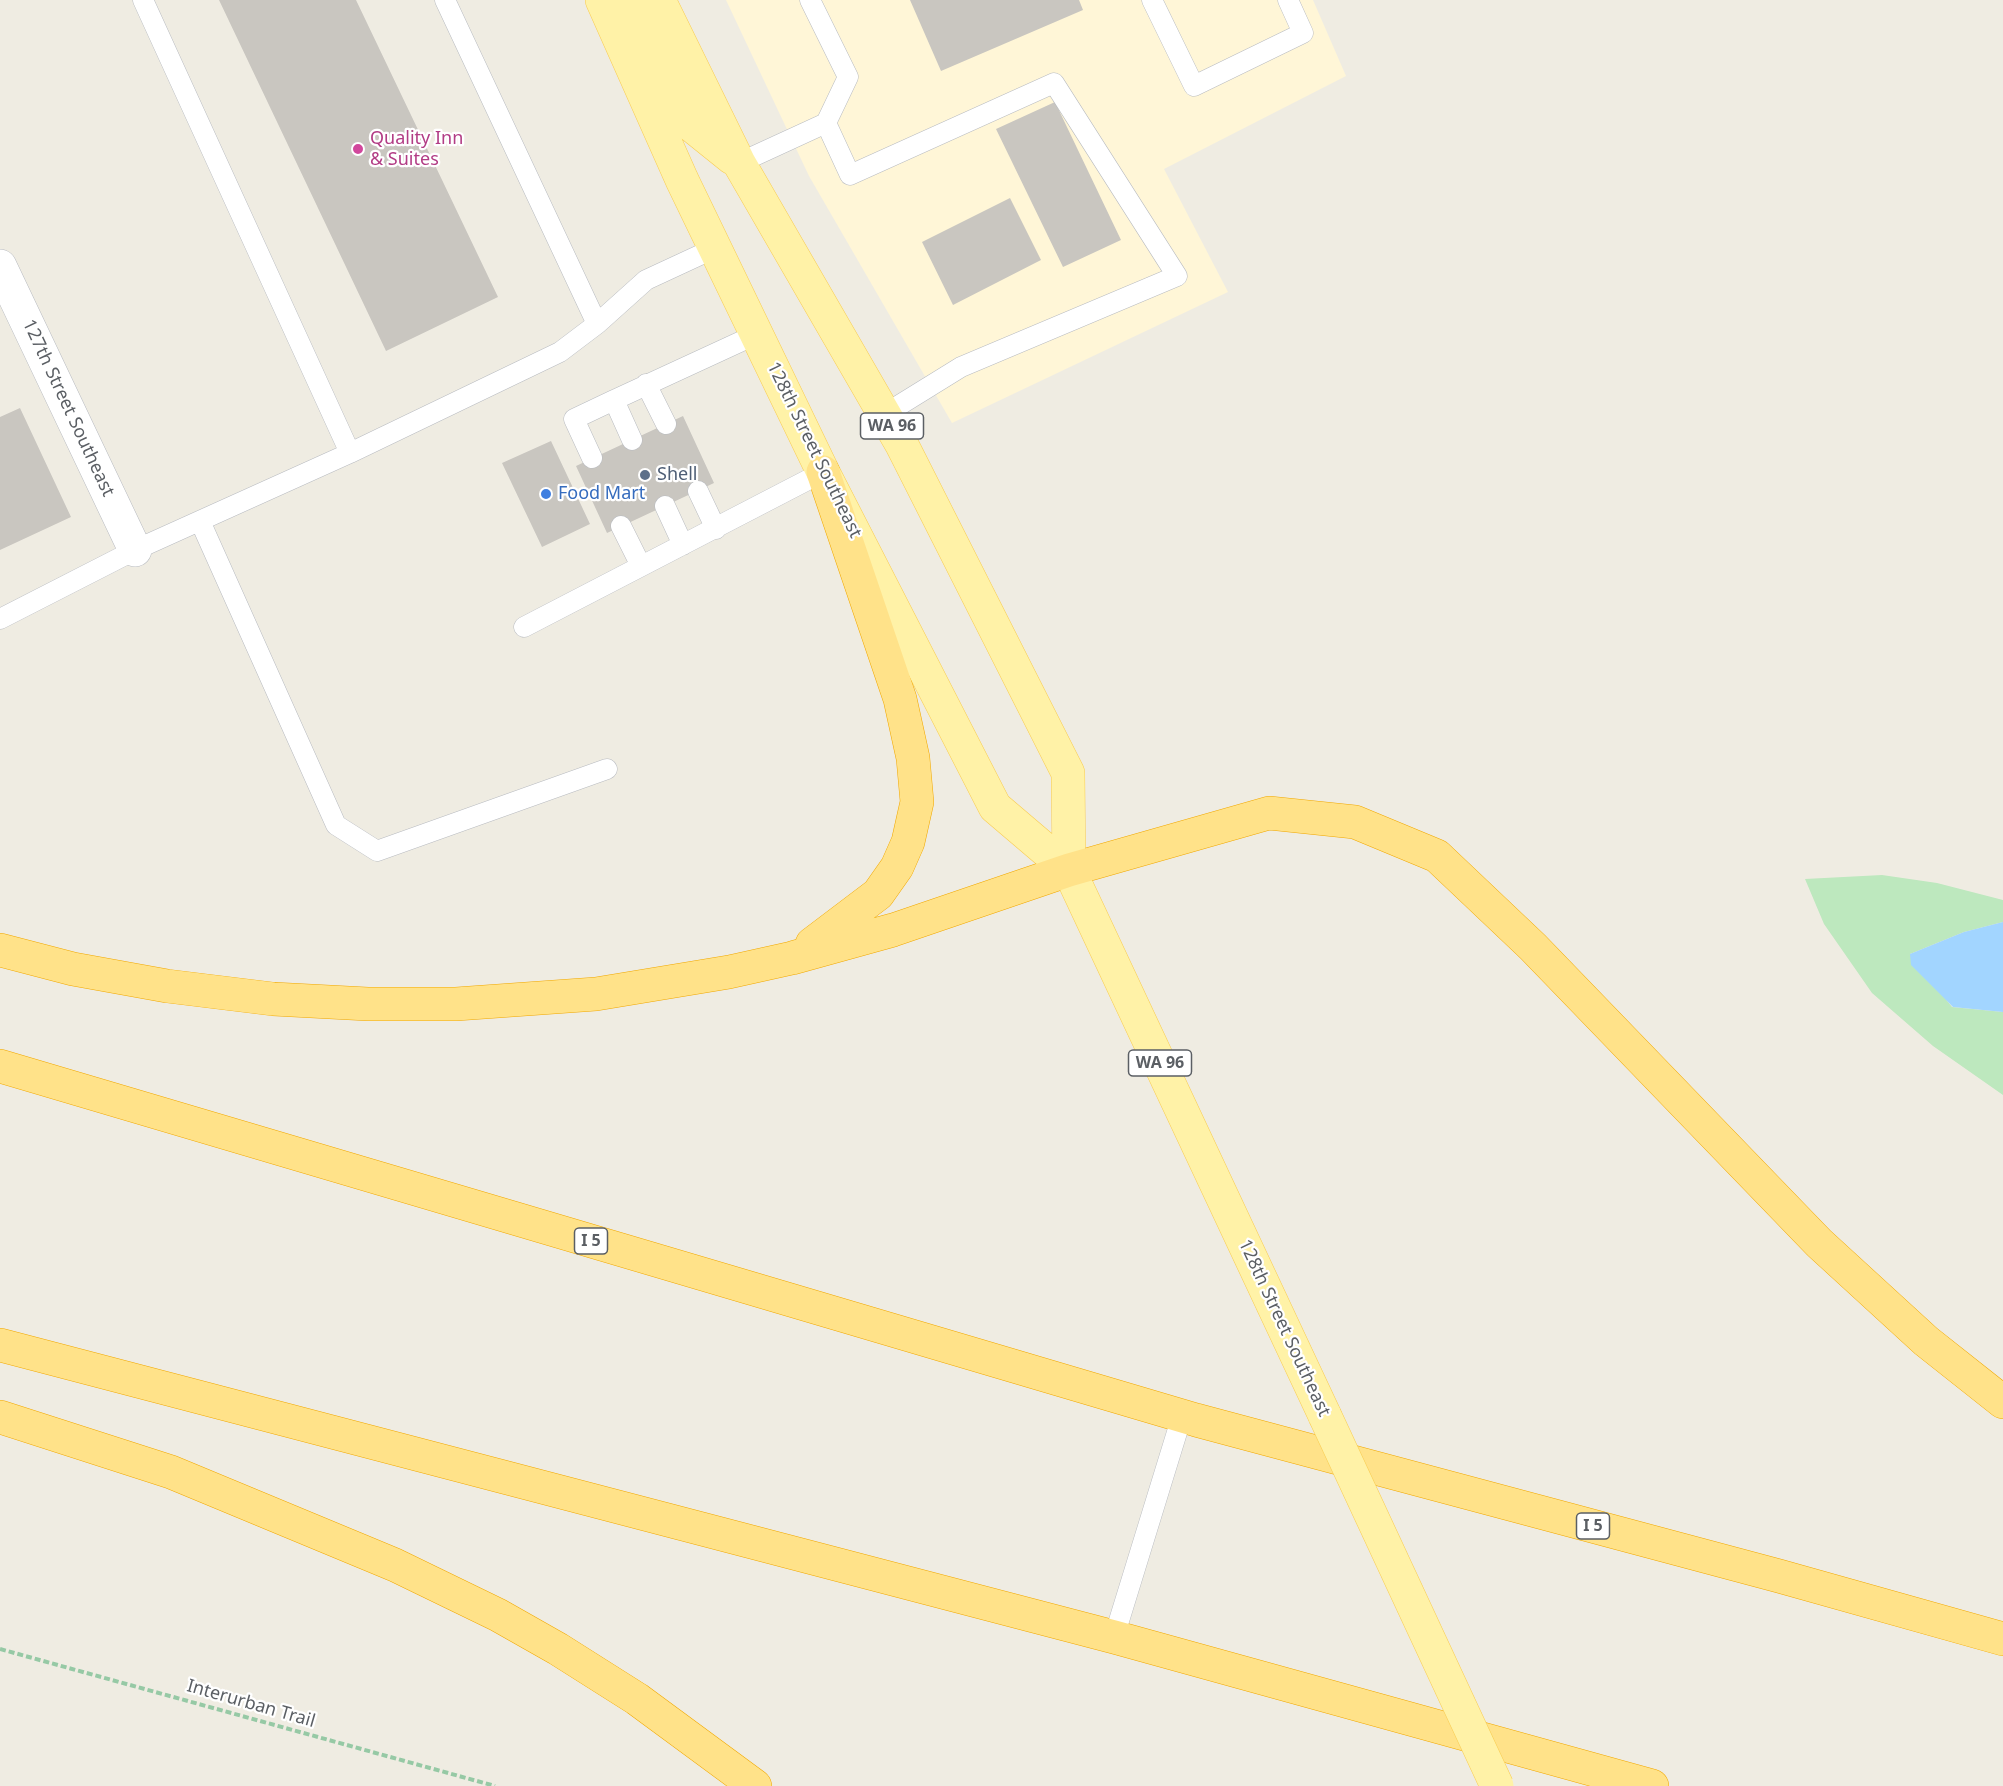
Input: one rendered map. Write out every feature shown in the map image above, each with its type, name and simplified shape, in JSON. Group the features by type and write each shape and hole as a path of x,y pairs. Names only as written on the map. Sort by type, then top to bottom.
{"highway":[{"path":"792,958 842,924 878,894 897,867 908,842 917,802 913,758 900,699 823,472"},
{"path":"0,950 73,969 167,986 273,999 368,1004 456,1004 596,994 729,972 792,958 893,930 1069,870 1269,813 1355,822 1437,856 1533,947 1819,1244 1926,1341 2003,1402"},
{"name":"I 5","path":"0,1066 1182,1416 2003,1639"},
{"path":"0,1345 1114,1637 1652,1786"},
{"path":"0,1417 171,1472 406,1570 498,1615 558,1649 637,1699 754,1786"}],"main road":[{"name":"128th Street Southeast","path":"602,0 715,248 823,472 995,807 1069,870 1497,1786"},
{"path":"628,0 686,121 738,163"},
{"name":"128th Street Southeast","path":"659,0 738,163 885,414 1068,773 1069,870"}],"street":[{"name":"127th Street Southeast","path":"3,282 135,550"}],"lane":[{"path":"143,0 350,453"},
{"path":"445,0 597,324"},
{"path":"738,163 826,123 848,77 810,0"},
{"path":"1152,0 1194,86 1303,33 1288,0"},
{"path":"826,123 850,175 1054,83 1177,276 962,367 885,414"},
{"path":"0,619 135,550 350,453 560,352 597,324 646,280 715,248"},
{"path":"592,458 574,419 757,334"},
{"path":"646,384 666,424"},
{"path":"614,400 632,440"},
{"path":"524,627 823,472"},
{"path":"698,491 716,529"},
{"path":"665,506 683,545"},
{"path":"200,521 336,825 377,851 607,769"},
{"path":"621,526 641,566"},
{"path":"1114,1637 1182,1416"}],"path":[{"name":"Interurban Trail","path":"0,1648 495,1786"}],"shaded area":[{"path":"726,0 1313,0 1346,76 1164,169 1228,292 952,423 809,176"}],"green space":[{"path":"1882,875 1937,883 2003,900 2003,922 1964,932 1910,954 1952,1007 2003,1012 2003,1095 1933,1046 1872,993 1824,924 1805,879"}],"water":[{"path":"2003,922 2003,1012 1953,1007 1911,965 1910,954 1964,932"}],"building":[{"name":"Quality Inn & Suites","path":"219,0 356,0 498,297 386,351"},
{"path":"910,0 1079,0 1083,10 941,71"},
{"path":"1055,102 1121,240 1063,267 996,129"},
{"path":"1010,198 1041,260 953,305 922,242"},
{"path":"20,408 71,517 0,550 0,417"},
{"name":"Shell","path":"683,416 714,483 607,533 576,466"},
{"name":"Food Mart","path":"551,441 590,524 542,547 502,463"}],"place":[{"name":"Quality Inn & Suites","path":"358,149"},
{"name":"Shell","path":"645,475"},
{"name":"Food Mart","path":"546,494"}]}
